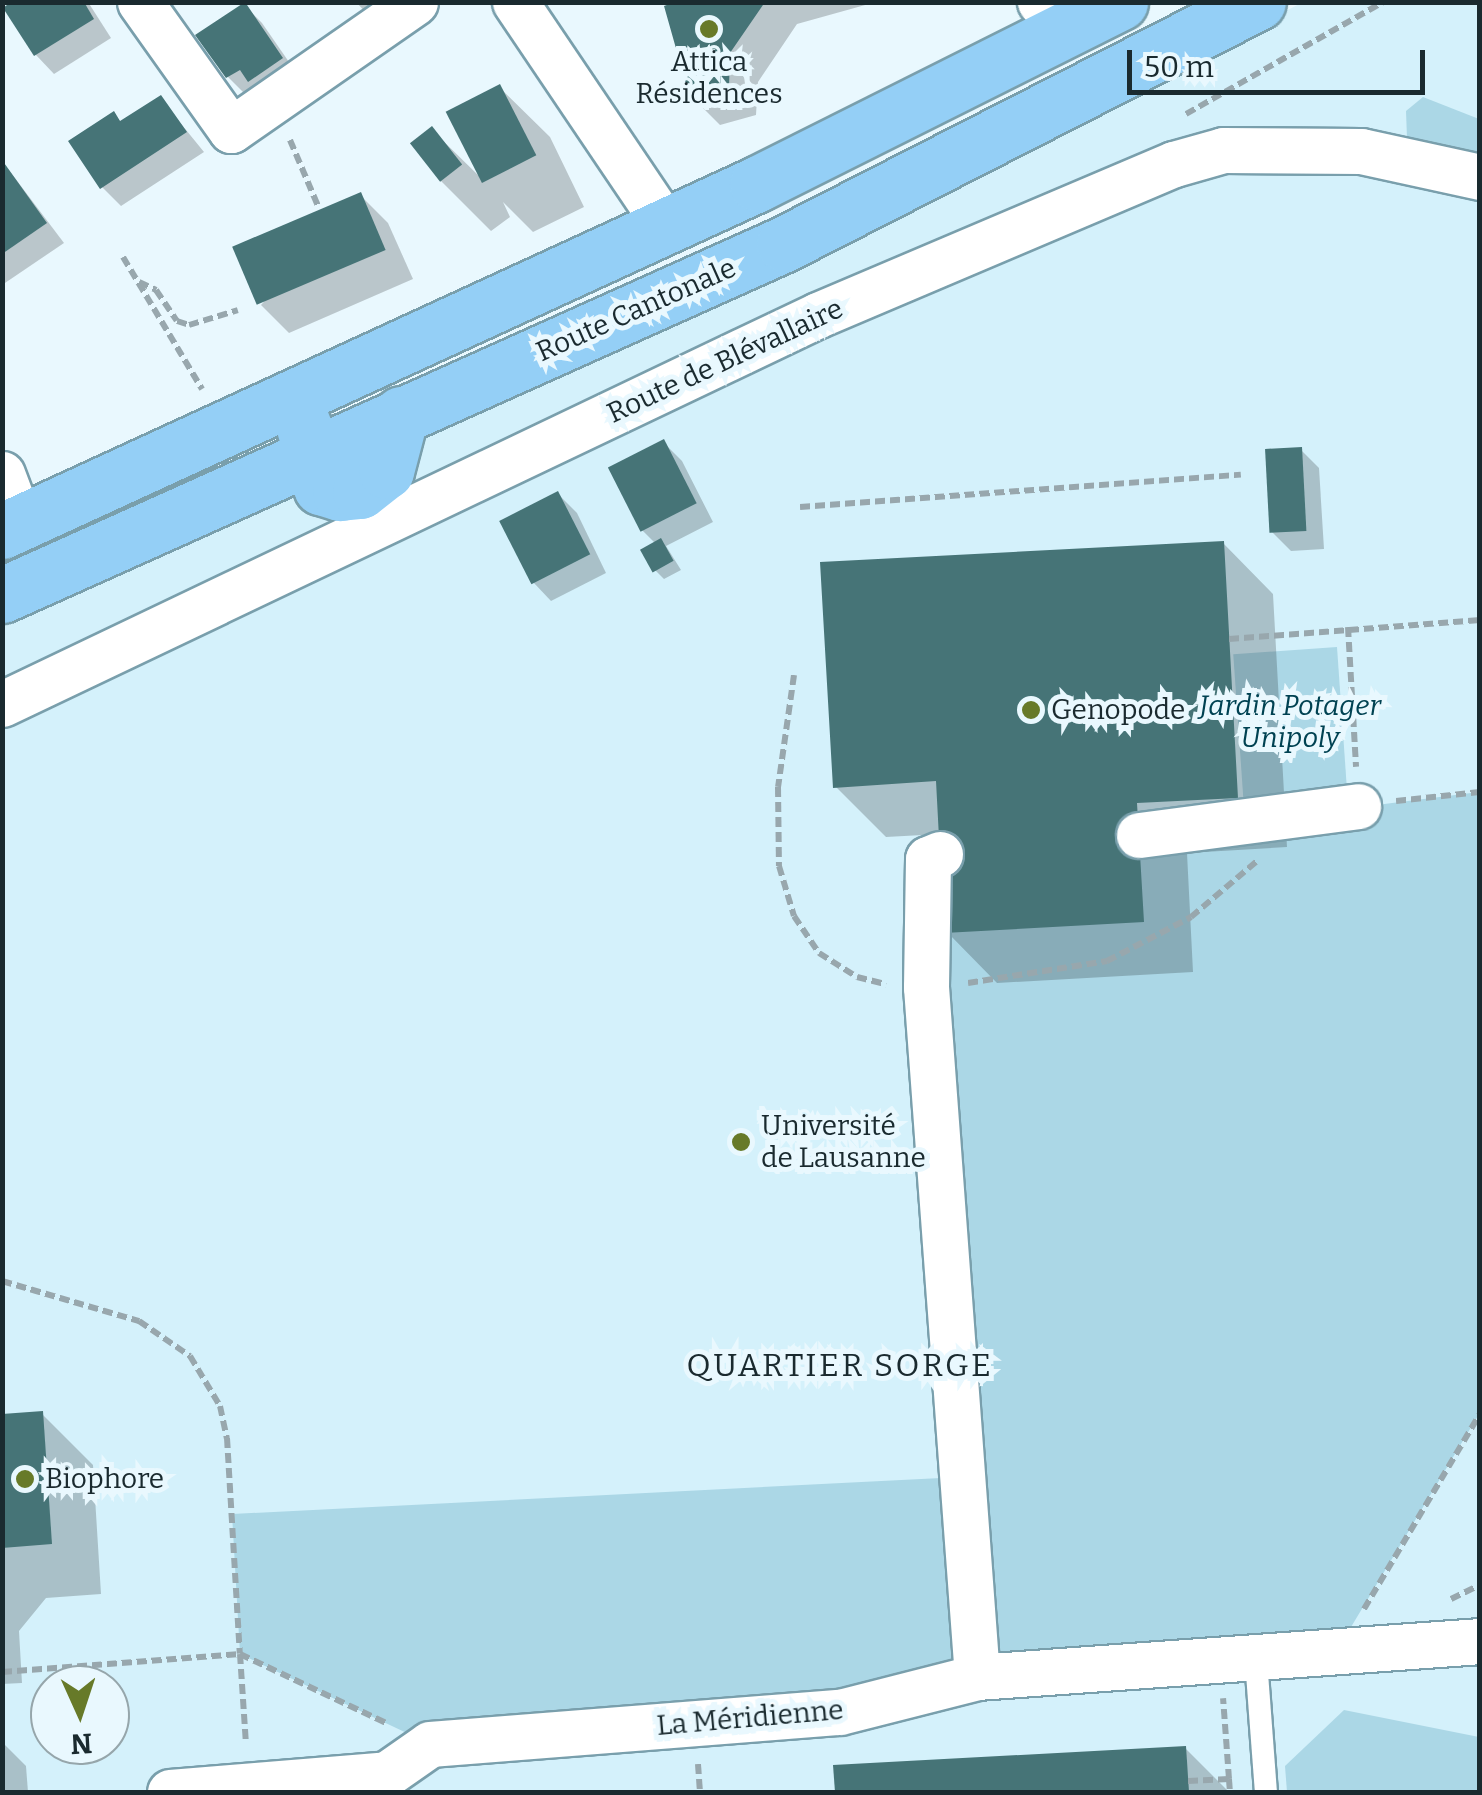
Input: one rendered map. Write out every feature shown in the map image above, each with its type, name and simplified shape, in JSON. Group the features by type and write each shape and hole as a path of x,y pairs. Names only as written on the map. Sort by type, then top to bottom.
{"main road":[{"path":"8,509 488,304 664,223 1054,17 1120,2"},
{"name":"Route Cantonale","path":"2,595 784,244 1258,2"},
{"path":"309,457 304,424 316,409 426,354 488,304"}],"street":[{"path":"140,2 231,130 415,2"},
{"path":"515,2 664,223"},
{"name":"Route de Blévallaire","path":"2,704 818,315 1174,164 1223,150 1322,150 1390,156 1480,177"},
{"path":"1139,835 1336,809"},
{"path":"940,854 928,859 926,987 977,1677"},
{"name":"La Méridienne","path":"430,1744 840,1712 977,1677 1480,1641"},
{"path":"170,1792 387,1774 430,1744"}],"lane":[{"path":"1238,1661 1266,1792"}],"path":[{"path":"1174,164 1157,130 1383,2"},
{"path":"293,146 318,206"},
{"path":"123,257 204,392"},
{"path":"138,282 156,290 176,321 189,325 238,310"},
{"path":"800,507 1241,475"},
{"path":"1229,639 1252,632 1480,620"},
{"path":"1336,809 1348,626"},
{"path":"794,676 778,787 779,866 794,916 819,954 857,977 926,987 1060,970 1142,945 1191,918 1336,809 1480,792"},
{"path":"2,1282 139,1321 190,1356 207,1381 227,1438 248,1784"},
{"path":"1336,1652 1480,1414"},
{"path":"2,1672 240,1654 430,1744"},
{"path":"1230,1792 1238,1661"},
{"path":"1188,1781 1230,1778"}],"shaded area":[{"name":"Université de Lausanne","path":"1301,3 1479,3 1479,1792 3,1792 2,553 36,600 295,497 323,508 418,441 861,237"}],"green space":[{"path":"1423,97 1479,119 1479,160 1407,138 1406,111"},
{"name":"Jardin Potager Unipoly","path":"1337,647 1347,794 1244,801 1233,654"},
{"path":"1479,792 1479,1414 1336,1652 430,1744 240,1654 232,1514 961,1477 944,933 1139,835"},
{"path":"1344,1710 1479,1737 1479,1792 1287,1792 1285,1766"}],"building":[{"path":"11,2 84,2 94,19 34,56 3,8"},
{"path":"245,2 283,58 248,82 240,70 226,78 195,35"},
{"name":"Attica Résidences","path":"675,2 765,2 730,53 729,88 690,98 664,6"},
{"path":"500,84 536,155 482,183 446,112"},
{"path":"161,95 187,132 100,189 68,141 114,111 120,121"},
{"path":"432,126 462,165 440,182 410,143"},
{"path":"2,160 47,223 2,254"},
{"path":"361,192 386,250 257,305 232,247"},
{"path":"664,439 697,503 641,532 608,468"},
{"path":"1302,447 1306,531 1269,533 1265,449"},
{"path":"558,491 590,554 531,584 499,521"},
{"path":"661,538 674,561 653,572 640,550"},
{"name":"Genopode","path":"1224,541 1238,798 1137,803 1144,922 944,933 936,781 833,788 820,562"},
{"name":"Biophore","path":"43,1411 52,1544 2,1548 2,1414"},
{"path":"1186,1746 1189,1792 835,1792 833,1765"}],"place":[{"name":"Attica Résidences","path":"709,29"},
{"name":"Genopode","path":"1031,710"},
{"name":"Université de Lausanne","path":"741,1142"},
{"name":"Biophore","path":"25,1479"}],"district":[{"name":"QUARTIER SORGE","path":"840,1365"}]}
